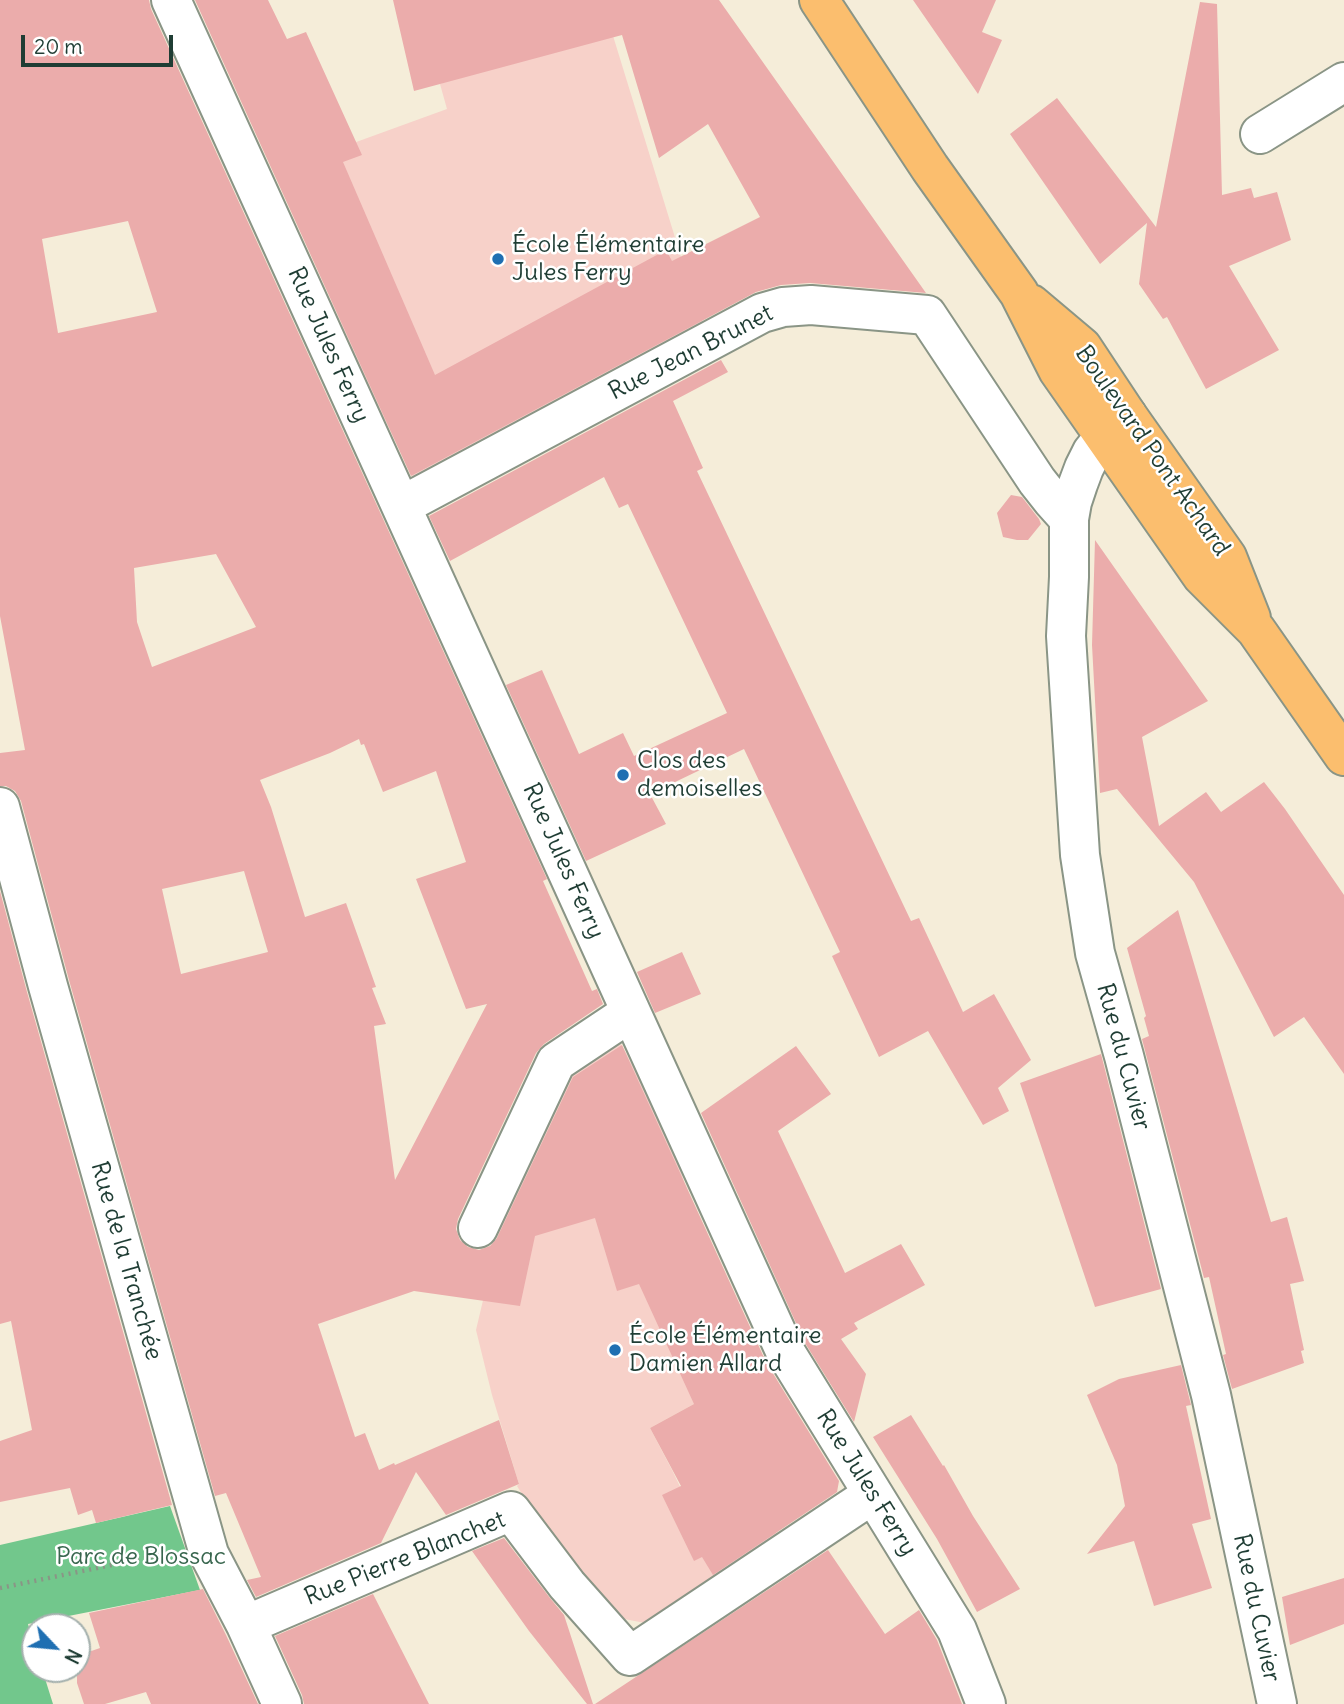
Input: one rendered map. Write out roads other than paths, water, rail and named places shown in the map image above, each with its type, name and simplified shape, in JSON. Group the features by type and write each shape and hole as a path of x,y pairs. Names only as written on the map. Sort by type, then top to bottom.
{"main road":[{"name":"Boulevard Pont Achard","path":"819,0 930,168 1019,293 1083,347 1116,425 1227,557 1256,630 1344,756"}],"street":[{"name":"Rue Jules Ferry","path":"171,0 786,1353 957,1630 986,1704"},
{"path":"1260,134 1344,82"},
{"name":"Rue Jean Brunet","path":"401,506 762,313 783,307 811,305 927,315 1037,481 1069,519"},
{"name":"Rue du Cuvier","path":"1116,425 1092,452 1072,502 1069,519 1066,636 1080,855 1095,953 1211,1395 1277,1704"},
{"name":"Rue de la Tranchée","path":"0,807 209,1554 246,1625 282,1704"},
{"path":"478,1227 556,1062 632,1012"},
{"name":"Rue Pierre Blanchet","path":"246,1625 511,1511 567,1585 630,1656 873,1494"}],"place":[{"name":"École Élémentaire Jules Ferry","path":"498,259"},
{"name":"Clos des demoiselles","path":"623,775"},
{"name":"École Élémentaire Damien Allard","path":"615,1350"}],"park label":[{"name":"Parc de Blossac","path":"141,1557"}]}
